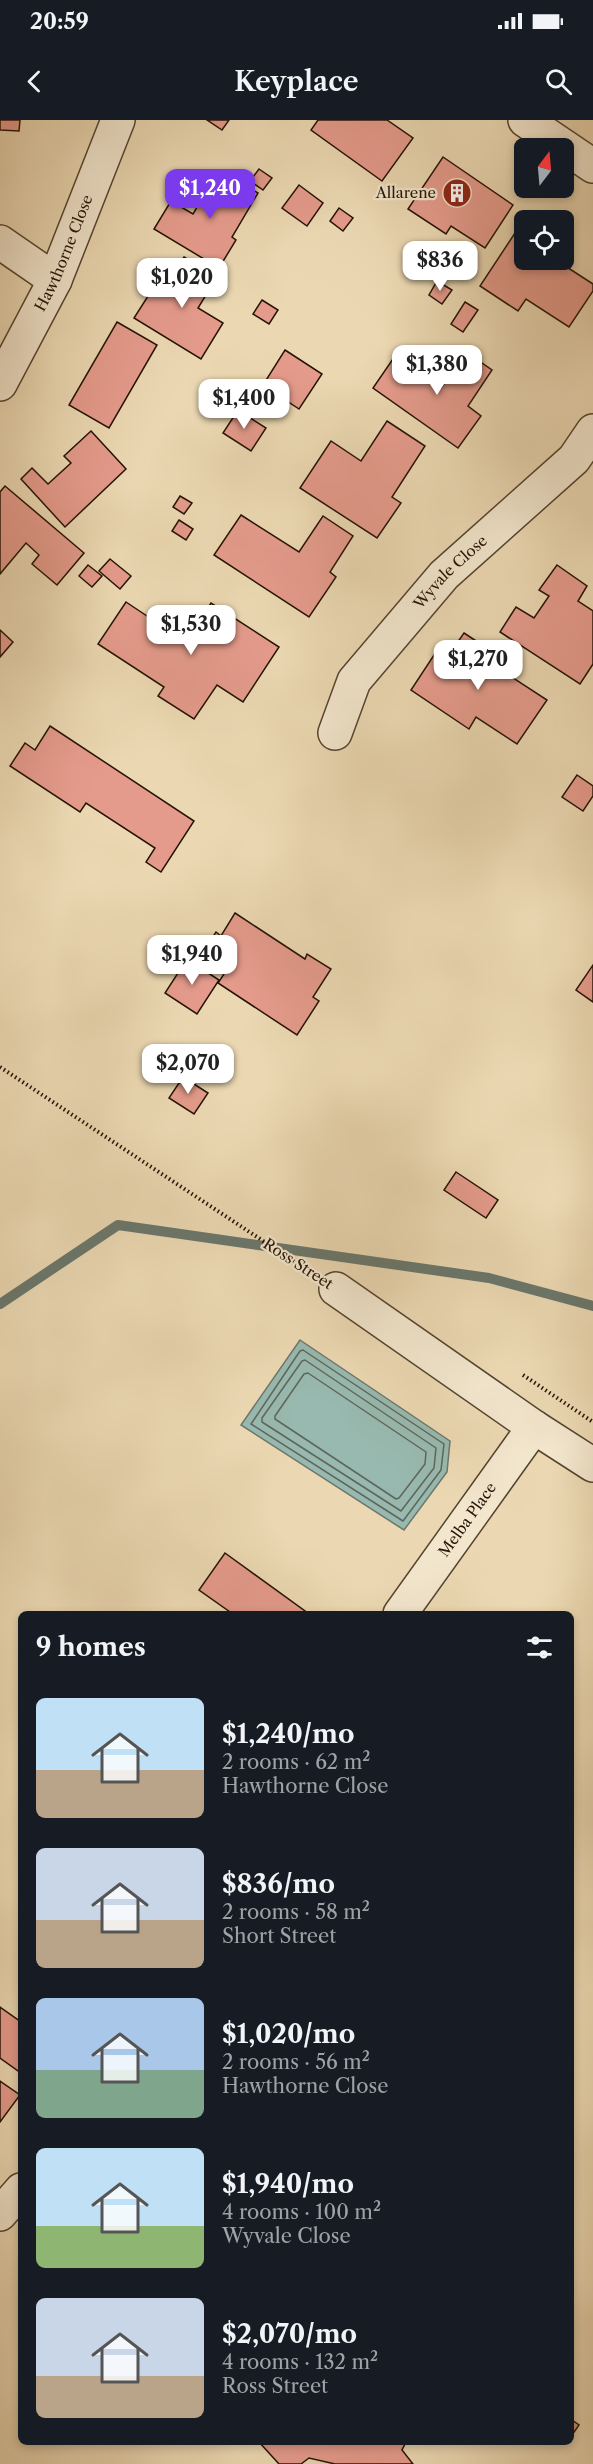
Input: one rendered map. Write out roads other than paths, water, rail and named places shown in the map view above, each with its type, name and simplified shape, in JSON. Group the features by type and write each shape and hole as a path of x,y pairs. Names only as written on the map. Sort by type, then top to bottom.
{"street":[{"name":"Hawthorne Close","path":"0,384 55,280 118,120"},
{"path":"525,120 593,166"},
{"path":"0,242 55,280"},
{"name":"Wyvale Close","path":"335,733 354,681 444,575 574,459 593,431"},
{"name":"Ross Street","path":"336,1289 593,1465"},
{"name":"Melba Place","path":"402,1611 534,1426"},
{"path":"0,2214 18,2193"}],"water":[{"path":"300,1340 450,1441 447,1472 404,1530 241,1425"}],"waterway":[{"path":"0,1304 118,1225 489,1278 593,1306"}],"place":[{"name":"Allarene","path":"457,193"}]}
